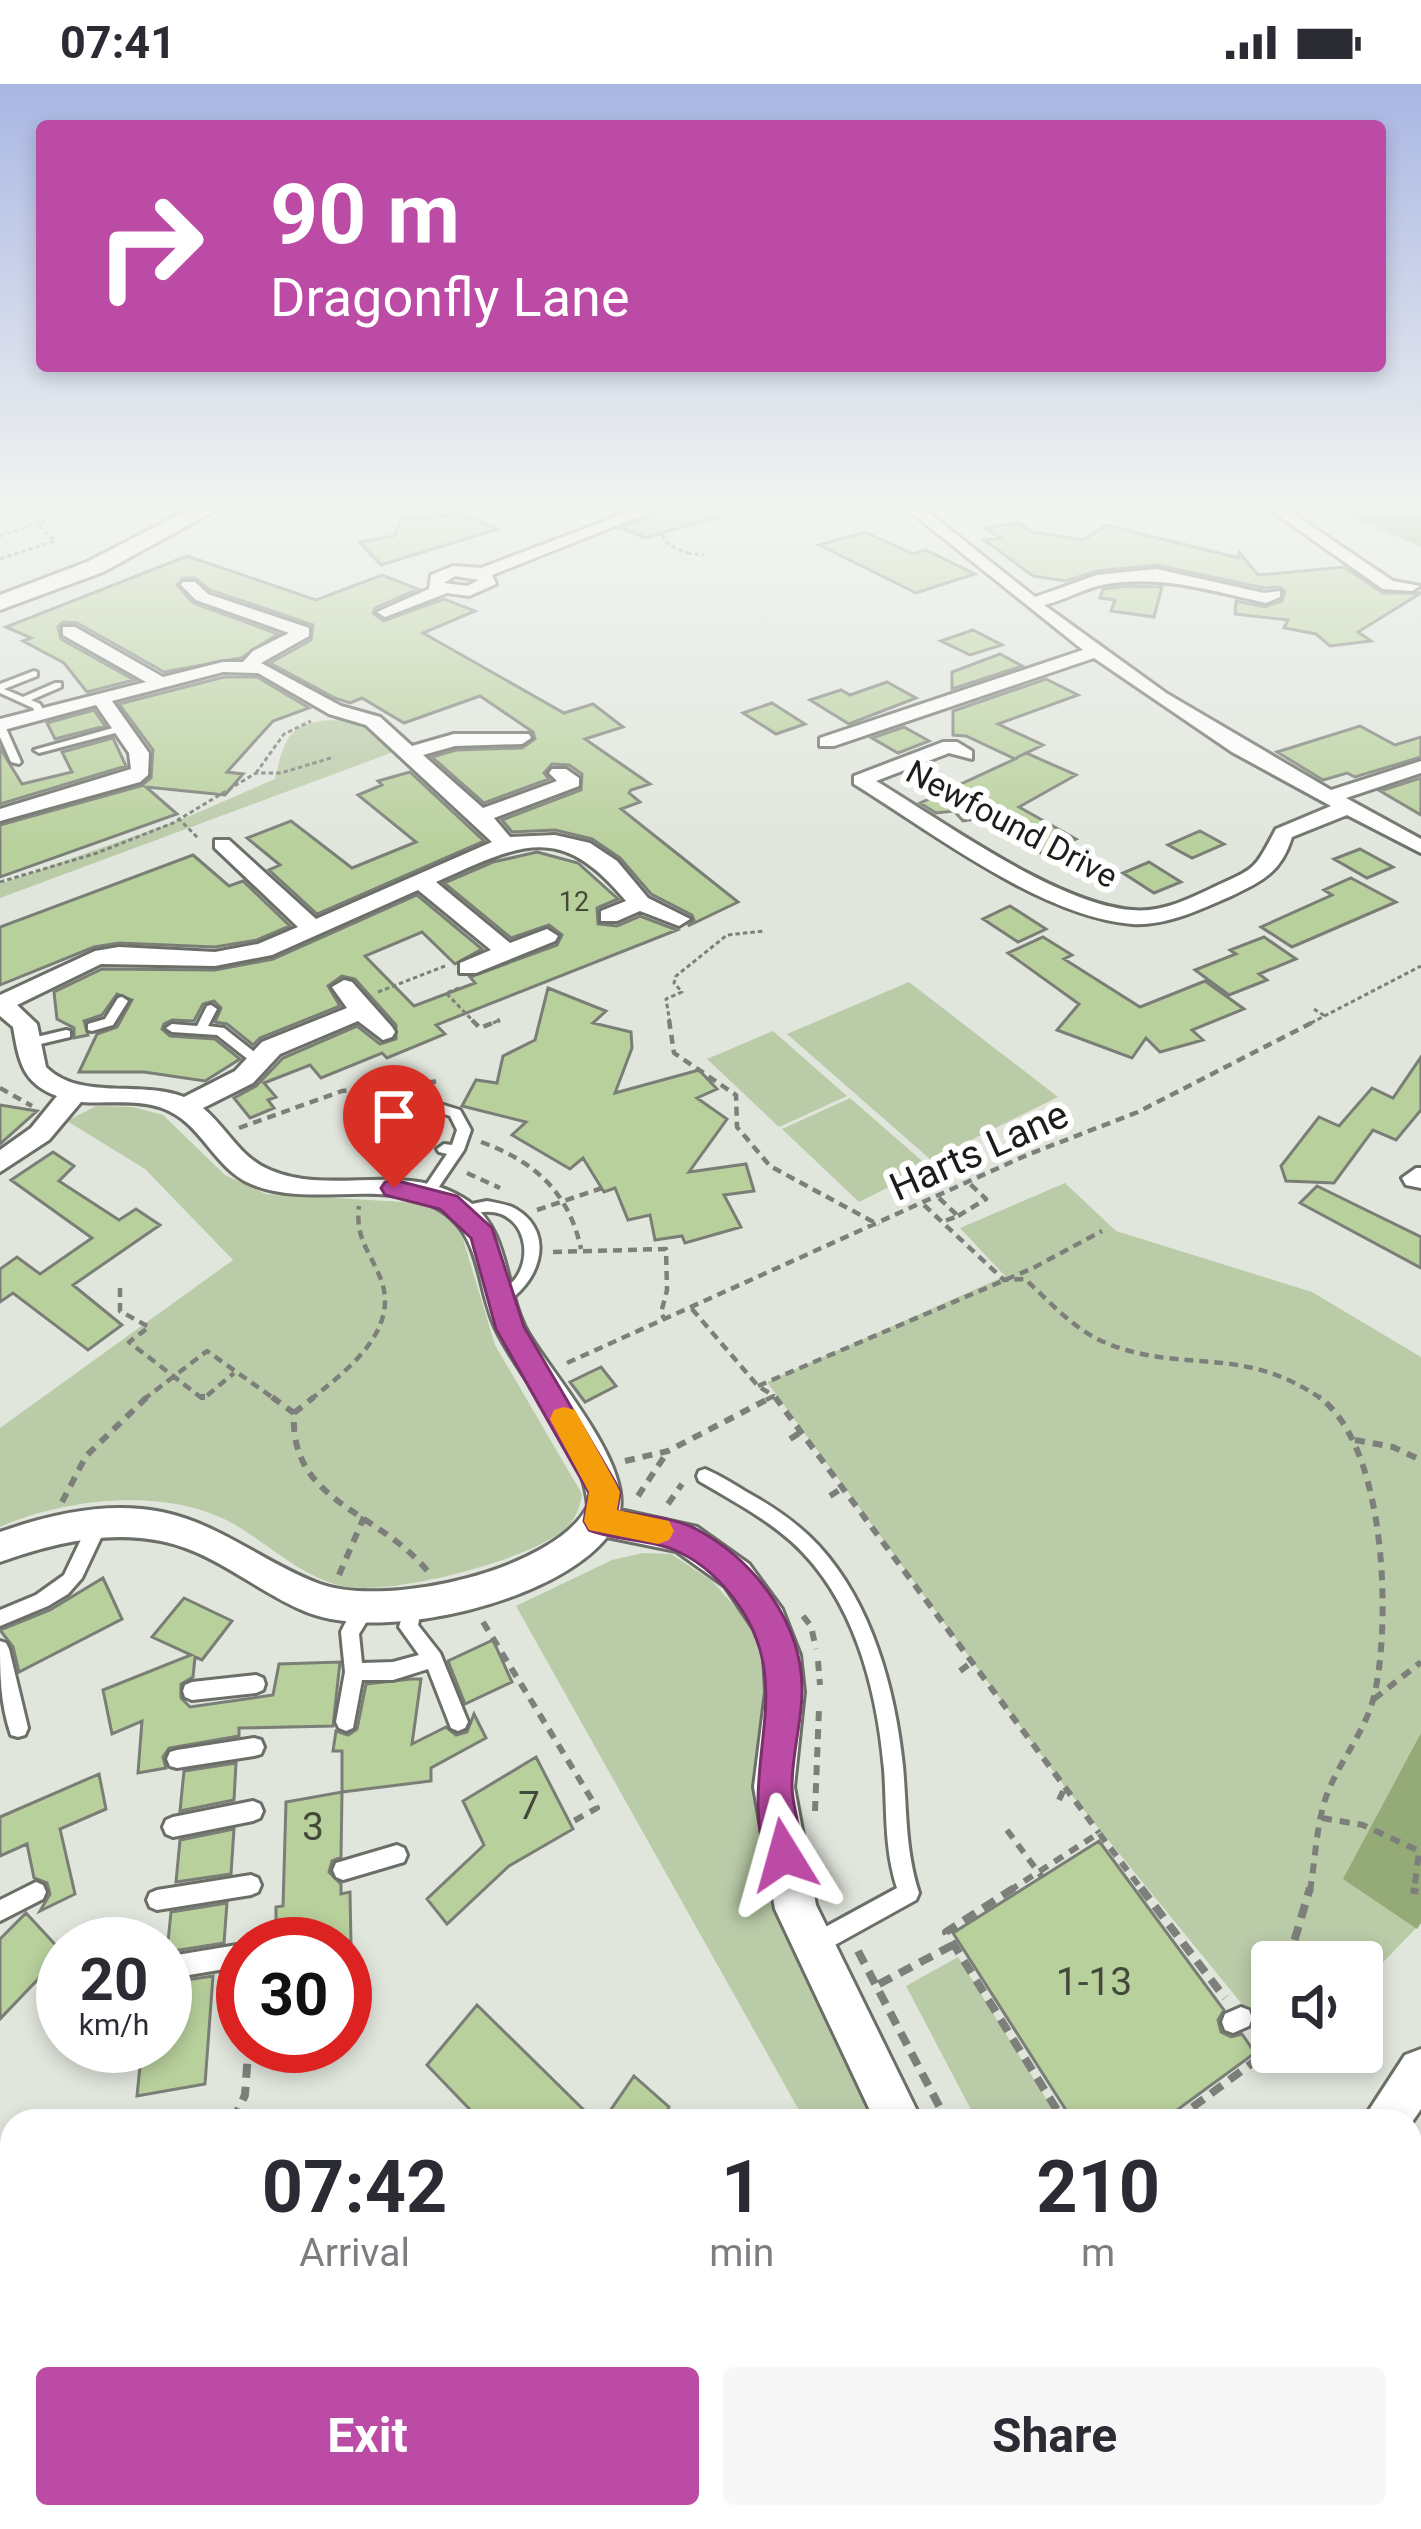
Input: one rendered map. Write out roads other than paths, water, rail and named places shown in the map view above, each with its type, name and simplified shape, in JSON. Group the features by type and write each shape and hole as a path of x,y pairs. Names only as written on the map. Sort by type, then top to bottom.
{"street":[{"path":"249,666 259,655 303,632 280,623"},
{"path":"1057,623 1228,741 1421,847"},
{"path":"69,632 162,685"},
{"path":"97,644 124,634"},
{"path":"826,742 1097,652"},
{"path":"0,726 223,667 262,668 335,710 373,721 389,732 406,754 504,844"},
{"path":"0,815 133,778 142,771 139,754 101,700"},
{"path":"406,754 497,729 522,738"},
{"name":"Newfound Drive","path":"965,754 950,746 862,780 1043,885 1092,910 1117,916 1158,916 1270,868 1279,856 1283,833 1339,802"},
{"path":"1339,802 1421,767"},
{"path":"478,818 574,783"},
{"path":"383,1032 353,1000 271,1048 244,1077 193,1103 58,1088 34,1070 25,1024 0,1004 95,958 119,954 234,958 315,930 504,844 555,841 583,847 609,866 640,903 679,919"},
{"path":"213,844 315,930"},
{"path":"422,883 500,955"},
{"path":"609,916 640,903"},
{"path":"468,968 547,936"},
{"path":"0,1163 40,1134 74,1092"},
{"path":"0,1547 57,1530 133,1522 203,1538 327,1603 366,1608 442,1604 541,1566 576,1547 600,1521 604,1492 510,1329 478,1208 434,1182 365,1189 284,1184 256,1177 236,1164 193,1103"},
{"path":"600,1521 685,1538 736,1575 769,1621 782,1655 785,1692 774,1787 796,1909 830,1936 895,2109"},
{"path":"1394,2109 1421,2071"}],"lane":[{"path":"0,689 34,674"},
{"path":"23,700 58,685"},
{"path":"0,689 37,706 41,715"},
{"path":"0,726 16,762"},
{"path":"39,750 121,729"},
{"path":"92,1027 109,1022 122,1001"},
{"path":"200,1029 211,1009"},
{"path":"172,1028 220,1031 258,1061"},
{"path":"28,1043 65,1034"},
{"path":"434,1182 455,1146 462,1121 437,1107"},
{"path":"478,1208 517,1213 531,1240 530,1267 523,1282 500,1300"},
{"path":"705,1476 778,1520 814,1552 866,1640 889,1735 894,1853 909,1893 830,1936"},
{"path":"0,1618 43,1600 74,1576 85,1543 100,1523"},
{"path":"442,1604 408,1627 433,1659 458,1721"},
{"path":"346,1722 355,1672 350,1632 366,1608"},
{"path":"0,1648 17,1728"},
{"path":"355,1672 393,1671 433,1659"},
{"path":"192,1690 256,1684"},
{"path":"177,1759 254,1747"},
{"path":"173,1827 253,1811"},
{"path":"343,1870 397,1855"},
{"path":"157,1900 251,1885"},
{"path":"0,1911 36,1892"}]}
